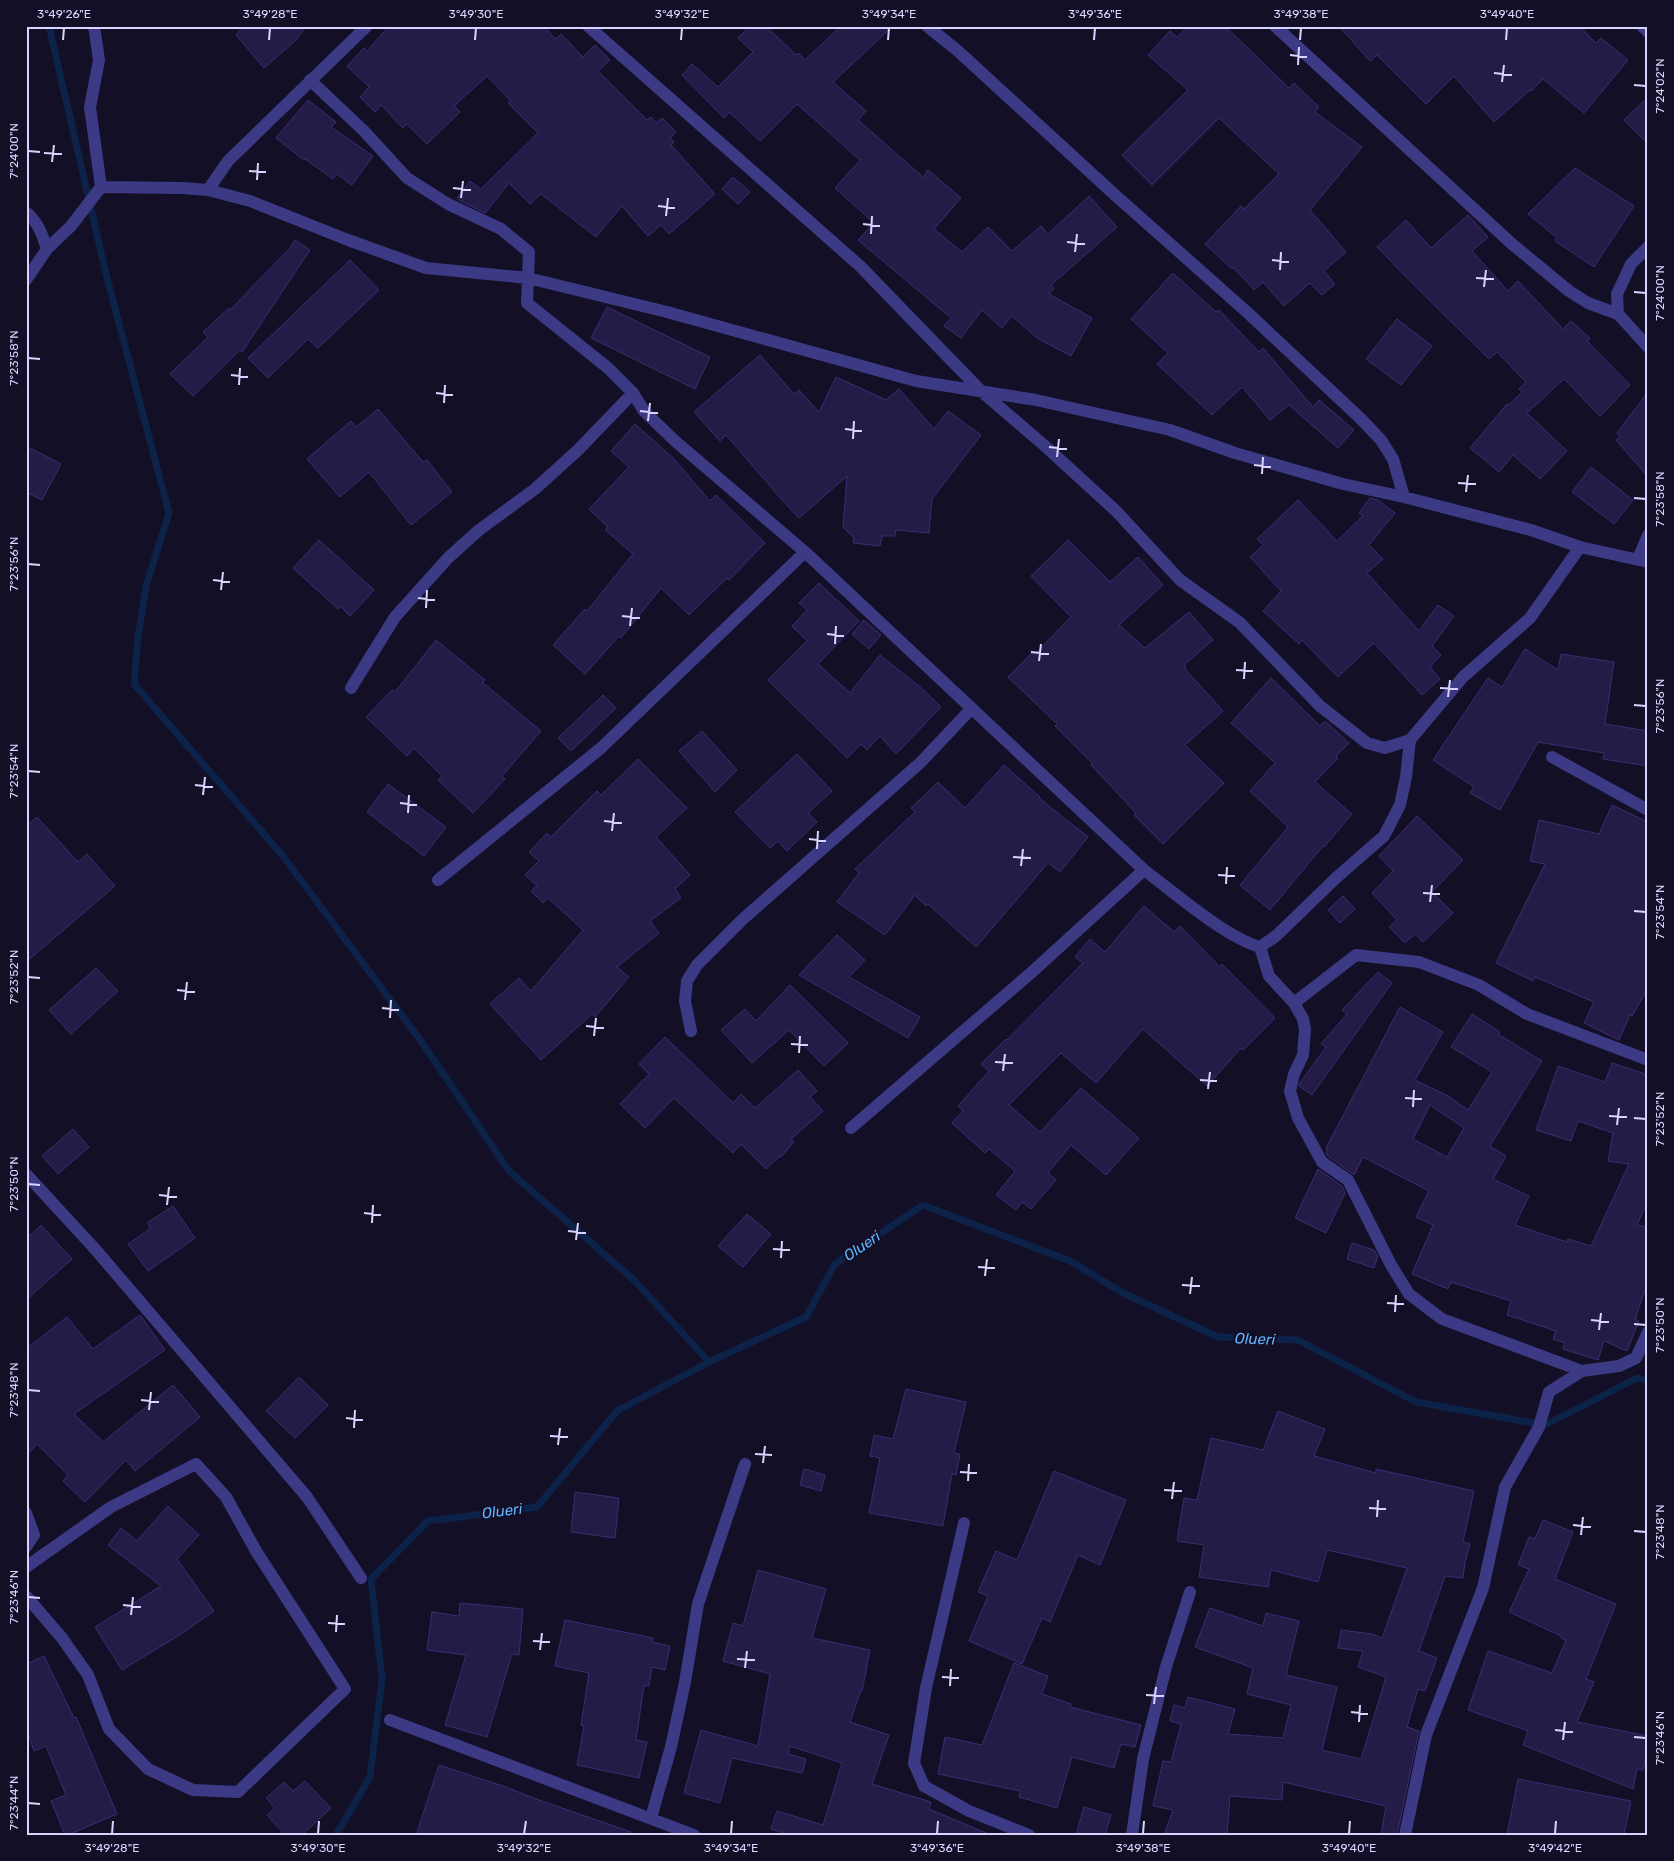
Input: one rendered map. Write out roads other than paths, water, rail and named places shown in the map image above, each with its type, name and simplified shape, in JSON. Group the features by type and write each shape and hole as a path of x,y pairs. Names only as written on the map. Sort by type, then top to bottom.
{"street":[{"path":"26,280 47,249 71,226 101,187 90,107 99,60 94,26"},
{"path":"208,190 228,161 367,26"},
{"path":"588,26 860,266 982,392 1116,511 1180,580 1239,622 1320,706 1367,743 1385,748 1410,740 1463,677 1530,618 1580,547"},
{"path":"927,26 958,51 1115,195 1248,313 1360,418 1381,440 1393,459 1404,496"},
{"path":"1275,26 1512,244 1569,291 1588,303 1618,314 1648,348"},
{"path":"1642,26 1648,32"},
{"path":"310,80 364,131 407,178 448,204 501,229 529,252 527,304 608,368 633,393 644,411 675,441 805,552 1144,870 1205,916 1246,943 1260,947"},
{"path":"101,187 208,190 250,202 426,268 528,278 667,312 916,381 1036,400 1170,430 1235,453 1343,484 1404,496 1531,530 1580,547 1643,560 1648,535"},
{"path":"26,212 41,230 47,249"},
{"path":"1618,314 1617,294 1631,264 1648,247"},
{"path":"351,688 395,617 448,558 480,530 535,489 578,450 633,393"},
{"path":"438,880 601,748 805,552"},
{"path":"691,1032 685,1001 687,981 697,965 743,919 920,763 972,708"},
{"path":"1260,947 1276,936 1337,877 1384,836 1400,805 1406,777 1410,740"},
{"path":"1552,757 1648,810"},
{"path":"850,1128 1032,972 1144,870"},
{"path":"1260,947 1269,976 1294,1003 1303,1019 1305,1029 1303,1055 1294,1074 1290,1091 1298,1118 1322,1162 1348,1180 1391,1265 1409,1294 1442,1319 1582,1371"},
{"path":"1294,1003 1356,955 1419,962 1479,985 1527,1014 1648,1060"},
{"path":"26,1174 95,1249 307,1497 361,1578"},
{"path":"1405,1835 1426,1735 1483,1588 1505,1487 1539,1427 1550,1392 1582,1371 1619,1366 1636,1358 1646,1340"},
{"path":"26,1566 111,1507 196,1464 226,1497 256,1551 346,1689 238,1792 193,1790 148,1769 108,1729 88,1675 62,1638 26,1596"},
{"path":"651,1818 671,1747 685,1682 698,1604 745,1464"},
{"path":"26,1513 34,1535 26,1547"},
{"path":"964,1523 926,1688 914,1763 924,1786 969,1811 1029,1835"},
{"path":"1132,1835 1143,1759 1166,1667 1190,1592"},
{"path":"390,1720 694,1835"}],"waterway":[{"path":"49,26 106,274 169,513 146,586 138,637 134,684 282,855 421,1041 509,1171 635,1281 709,1362"},
{"name":"Olueri","path":"336,1835 370,1777 382,1679 371,1579 428,1521 537,1507 617,1411 709,1362 806,1317 835,1264 923,1205 1070,1261 1123,1293 1218,1337 1298,1340 1416,1402 1545,1425 1637,1378 1648,1381"}]}
